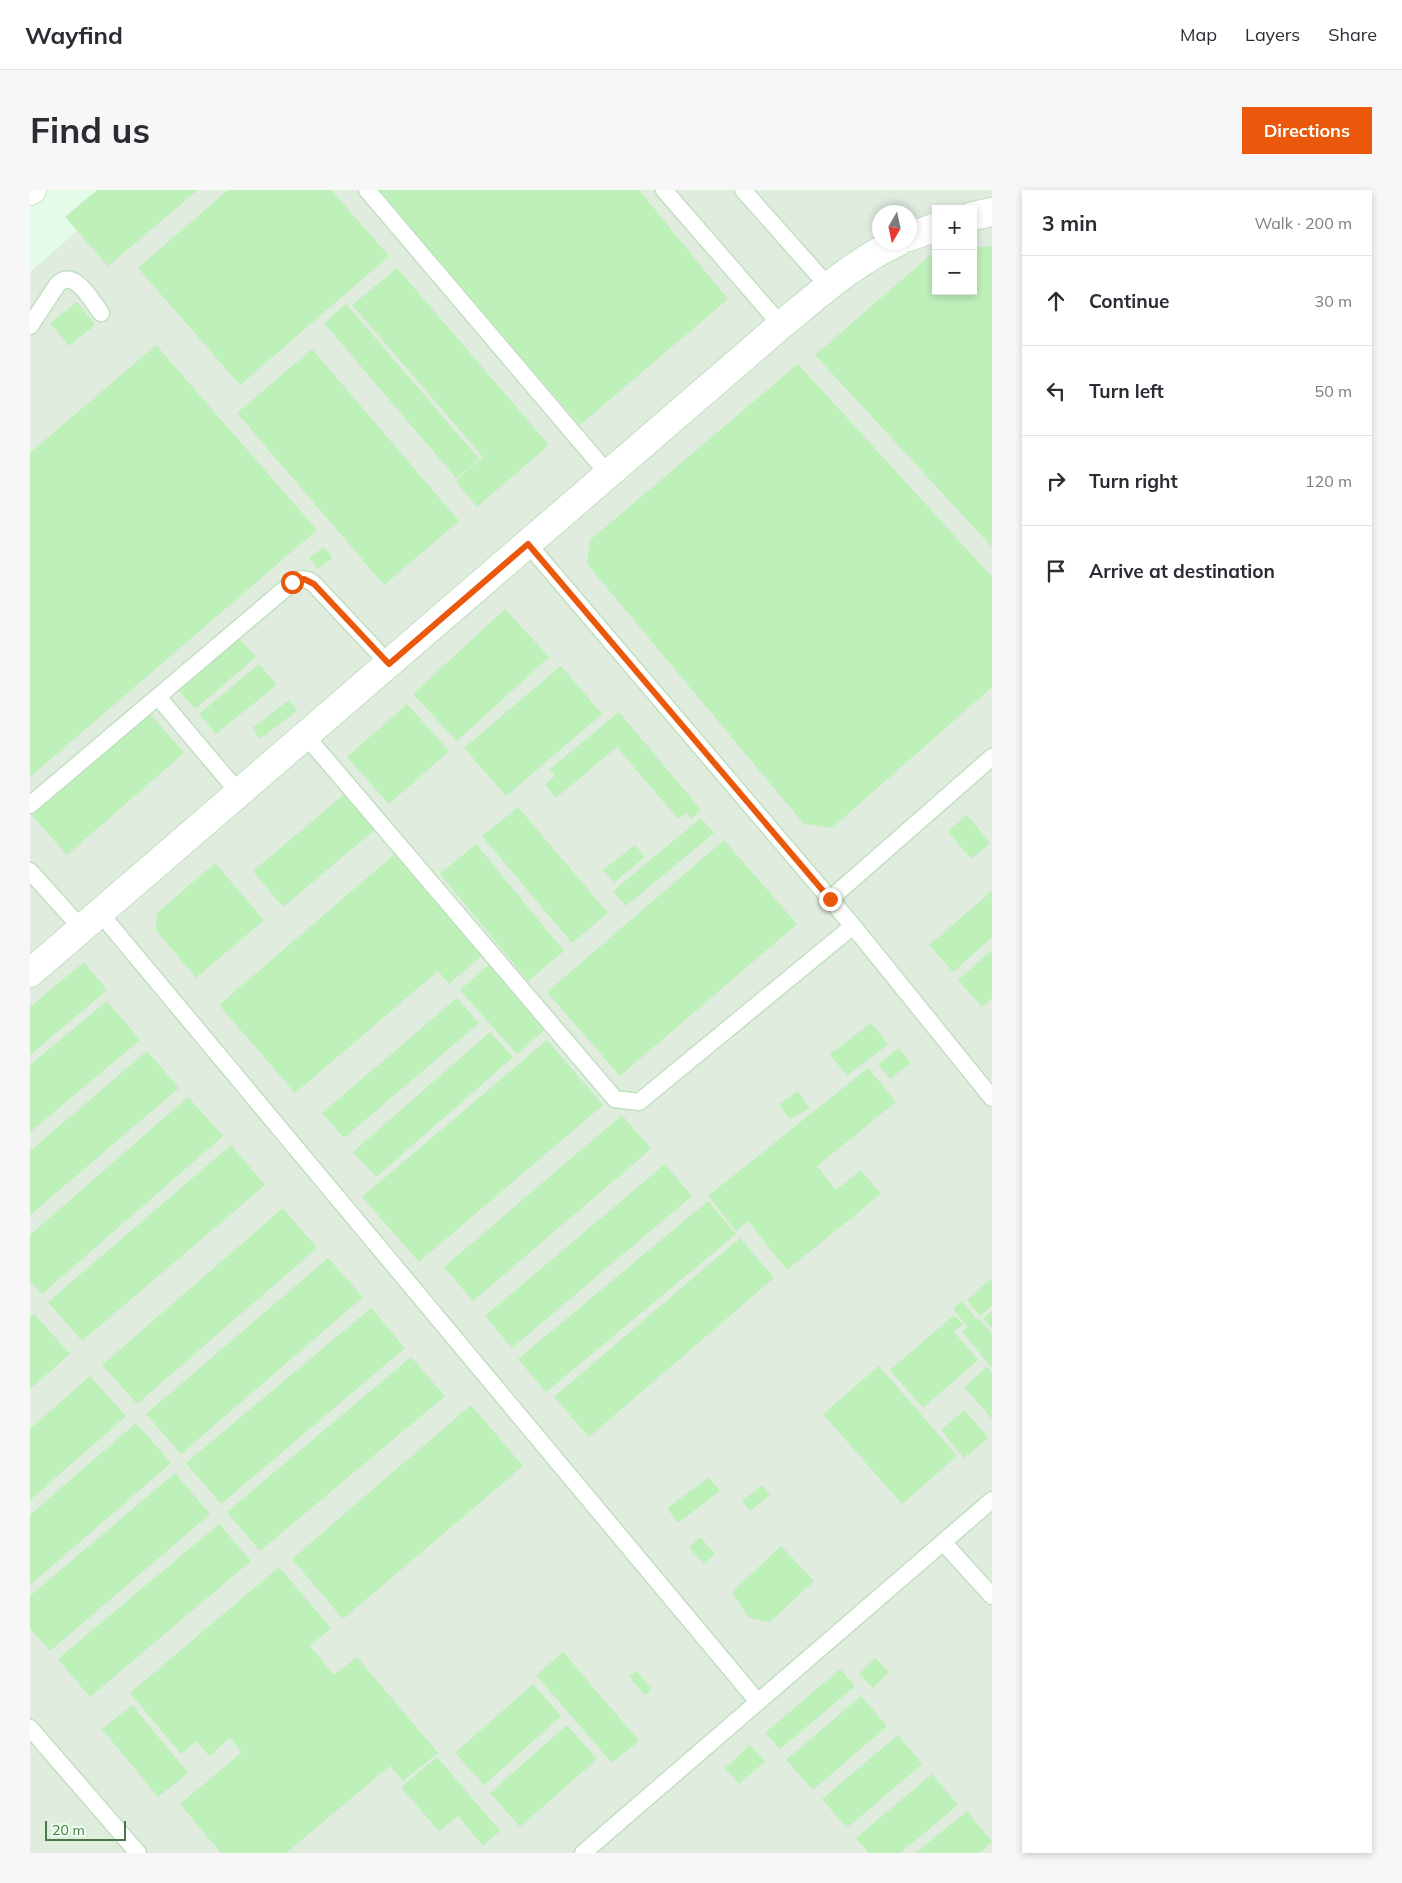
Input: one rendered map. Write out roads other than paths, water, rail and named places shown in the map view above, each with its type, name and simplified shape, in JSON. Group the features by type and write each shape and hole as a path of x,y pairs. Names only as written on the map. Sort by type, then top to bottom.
{"street":[{"path":"977,215 992,212"},
{"path":"917,234 932,229"},
{"path":"30,973 828,286 859,264 884,250"}],"lane":[{"path":"367,190 608,474"},
{"path":"664,190 782,325"},
{"path":"743,190 828,286"},
{"path":"30,326 61,281 66,279 76,282 101,313"},
{"path":"528,544 853,926 992,1098"},
{"path":"30,805 292,582 304,579 314,584 389,664"},
{"path":"158,697 239,793"},
{"path":"306,736 615,1099 639,1102 853,926"},
{"path":"830,899 992,758"},
{"path":"30,871 91,921 758,1702"},
{"path":"583,1853 992,1500"},
{"path":"943,1542 992,1596"},
{"path":"30,1728 138,1853"}]}
